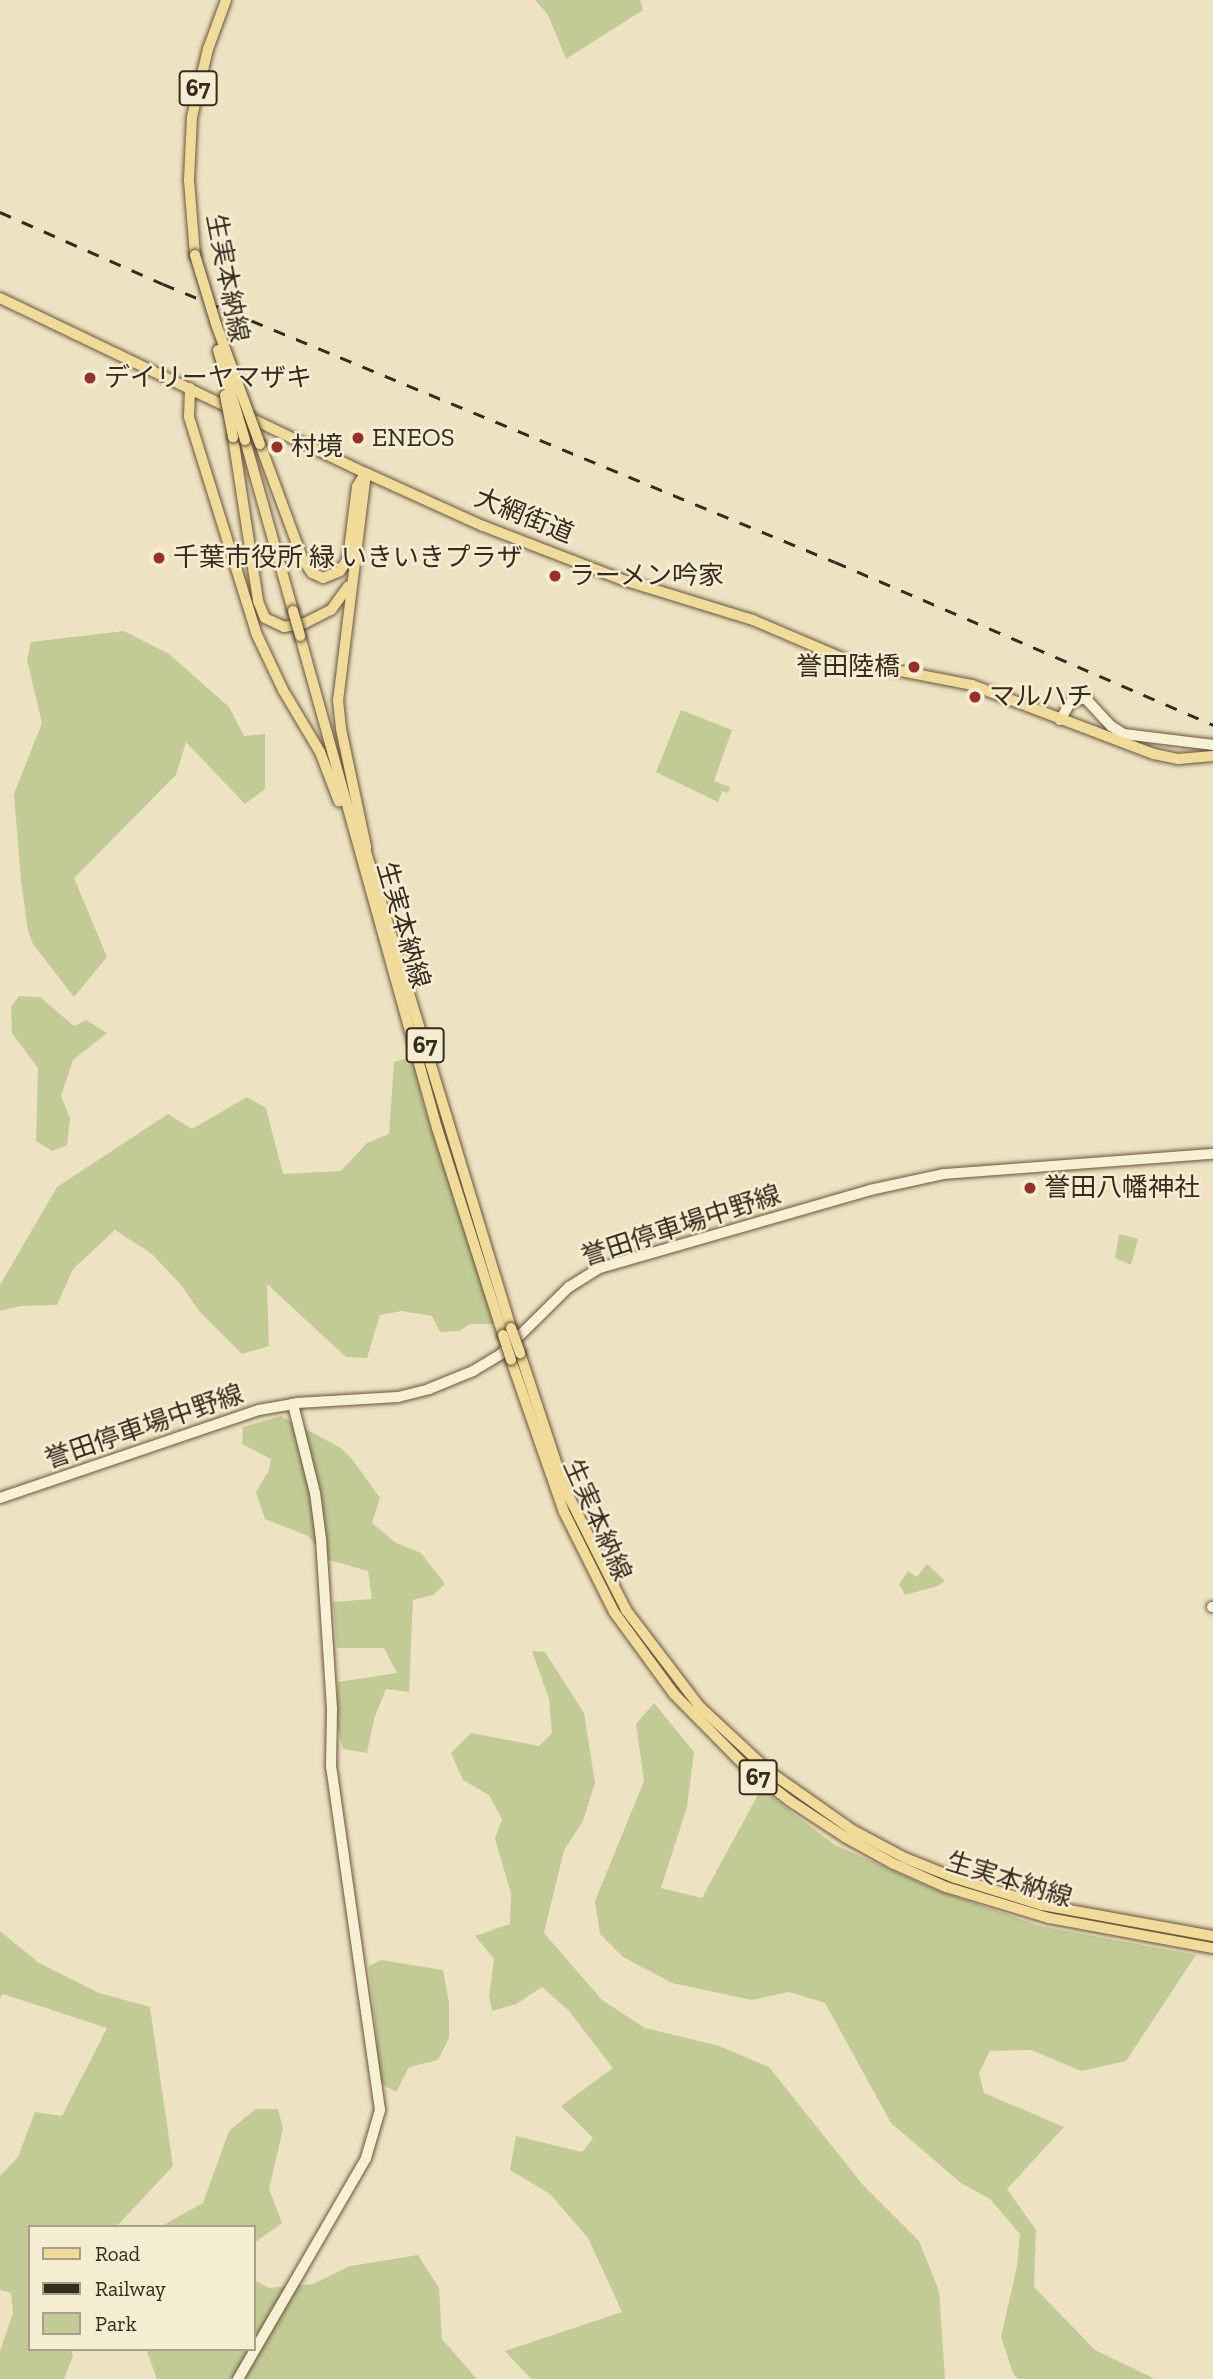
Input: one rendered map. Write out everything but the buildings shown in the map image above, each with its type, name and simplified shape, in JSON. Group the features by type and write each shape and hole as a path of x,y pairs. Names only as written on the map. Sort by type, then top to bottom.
{"main road":[{"name":"生実本納線","path":"226,0 200,79 192,117 189,180 195,255 219,352 336,763 507,1331 564,1512 614,1612 674,1694 745,1766 790,1801 845,1837 894,1864 946,1887 1049,1918 1213,1948"},
{"path":"195,255 216,324 303,561 312,573 323,578 340,571 348,558 357,487 366,473"},
{"name":"大網街道","path":"0,298 366,473 558,555 677,598 753,620 849,661 960,681 1154,754 1178,759 1213,756"},
{"name":"67","path":"219,352 258,601 265,618 284,627 316,619 331,610 352,582"},
{"name":"67","path":"190,388 189,417 257,635 283,690 320,752 365,858"},
{"name":"67","path":"365,858 338,700 366,473"},
{"path":"1060,720 1071,702 1085,698 1111,726 1124,734 1213,745"},
{"name":"誉田停車場中野線","path":"0,1499 221,1420 293,1404 398,1397 445,1384 501,1354 569,1287 600,1268 870,1190 944,1174 1213,1154"},
{"name":"生実本納線","path":"515,1356 565,1489 626,1610 700,1707 770,1772 855,1831 905,1858 955,1878 1063,1910 1213,1936"},
{"path":"256,2348 366,2158 380,2110 331,1767 332,1709 321,1539 315,1493 293,1404"},
{"path":"238,2379 254,2351"}],"green space":[{"path":"535,0 640,0 643,10 566,59 548,15"},
{"path":"124,631 169,654 229,707 244,736 265,734 265,789 245,804 186,742 176,775 74,878 107,957 74,997 33,944 28,931 21,881 14,794 42,723 27,660 31,642"},
{"path":"681,710 732,730 714,781 730,787 728,793 722,791 718,802 656,772"},
{"path":"19,996 40,997 74,1026 86,1020 107,1033 73,1060 61,1096 70,1119 67,1145 52,1151 36,1141 38,1068 12,1033 11,1007"},
{"path":"412,1057 425,1110 474,1258 497,1279 502,1324 470,1324 459,1331 440,1332 432,1316 402,1311 380,1315 367,1358 346,1357 267,1284 269,1346 242,1354 199,1311 181,1285 152,1254 115,1230 73,1269 57,1305 21,1306 0,1311 0,1285 57,1187 168,1114 192,1129 247,1097 266,1108 283,1174 341,1171 367,1143 389,1134 394,1062"},
{"path":"1119,1234 1138,1239 1131,1265 1115,1258"},
{"path":"281,1416 341,1448 352,1459 380,1498 372,1523 396,1543 421,1553 445,1584 433,1595 413,1600 409,1692 386,1689 374,1719 367,1753 343,1749 336,1720 338,1682 397,1673 384,1648 337,1648 333,1602 372,1599 368,1571 329,1560 308,1536 265,1519 256,1492 269,1470 271,1459 242,1444 243,1427"},
{"path":"927,1564 945,1581 938,1586 905,1595 899,1584 908,1571 917,1577"},
{"path":"532,1651 545,1652 584,1713 595,1783 583,1821 564,1850 544,1933 602,2000 645,2028 719,2046 769,2067 863,2185 919,2241 939,2291 945,2379 531,2379 505,2351 622,2312 588,2238 550,2194 510,2170 516,2136 582,2152 593,2138 561,2106 613,2068 569,2011 542,1987 516,2004 492,2011 489,1996 494,1959 475,1936 510,1924 511,1893 495,1839 502,1819 489,1795 463,1780 451,1753 471,1733 539,1746 552,1733 549,1699"},
{"path":"654,1703 694,1752 687,1807 661,1888 702,1898 761,1789 835,1845 934,1889 1040,1926 1196,1955 1126,2061 1081,2071 1031,2050 990,2051 979,2073 984,2093 1064,2127 1007,2189 1036,2230 1034,2287 1095,2350 1155,2379 1018,2379 1013,2373 1001,2337 1017,2266 1020,2234 990,2199 961,2183 891,2123 825,2003 789,1992 752,2000 672,1983 623,1957 600,1934 595,1901 644,1781 636,1724"},
{"path":"0,1931 39,1963 99,1993 150,2007 173,2166 118,2225 28,2225 28,2351 72,2351 73,2356 64,2379 0,2379 0,2351 13,2313 11,2293 0,2290 0,2176 18,2157 35,2112 62,2116 107,2028 3,1994 0,1998"},
{"path":"381,1960 443,1970 449,2002 449,2038 438,2060 409,2067 396,2092 377,2081 377,2040 369,1966"},
{"path":"256,2109 278,2109 283,2129 269,2189 282,2223 256,2242 256,2225 164,2225 203,2203 229,2131"},
{"path":"418,2255 439,2288 442,2339 477,2379 157,2379 147,2351 256,2351 256,2281 269,2288 313,2284 350,2266"}],"railway":[{"path":"0,212 163,284 835,562 1213,725"}],"place":[{"name":"デイリーヤマザキ","path":"90,378"},
{"name":"ENEOS","path":"358,438"},
{"name":"村境","path":"277,447"},
{"name":"千葉市役所 緑 いきいきプラザ","path":"159,558"},
{"name":"ラーメン吟家","path":"555,576"},
{"name":"誉田陸橋","path":"914,667"},
{"name":"マルハチ","path":"975,697"},
{"name":"誉田八幡神社","path":"1030,1188"}]}
